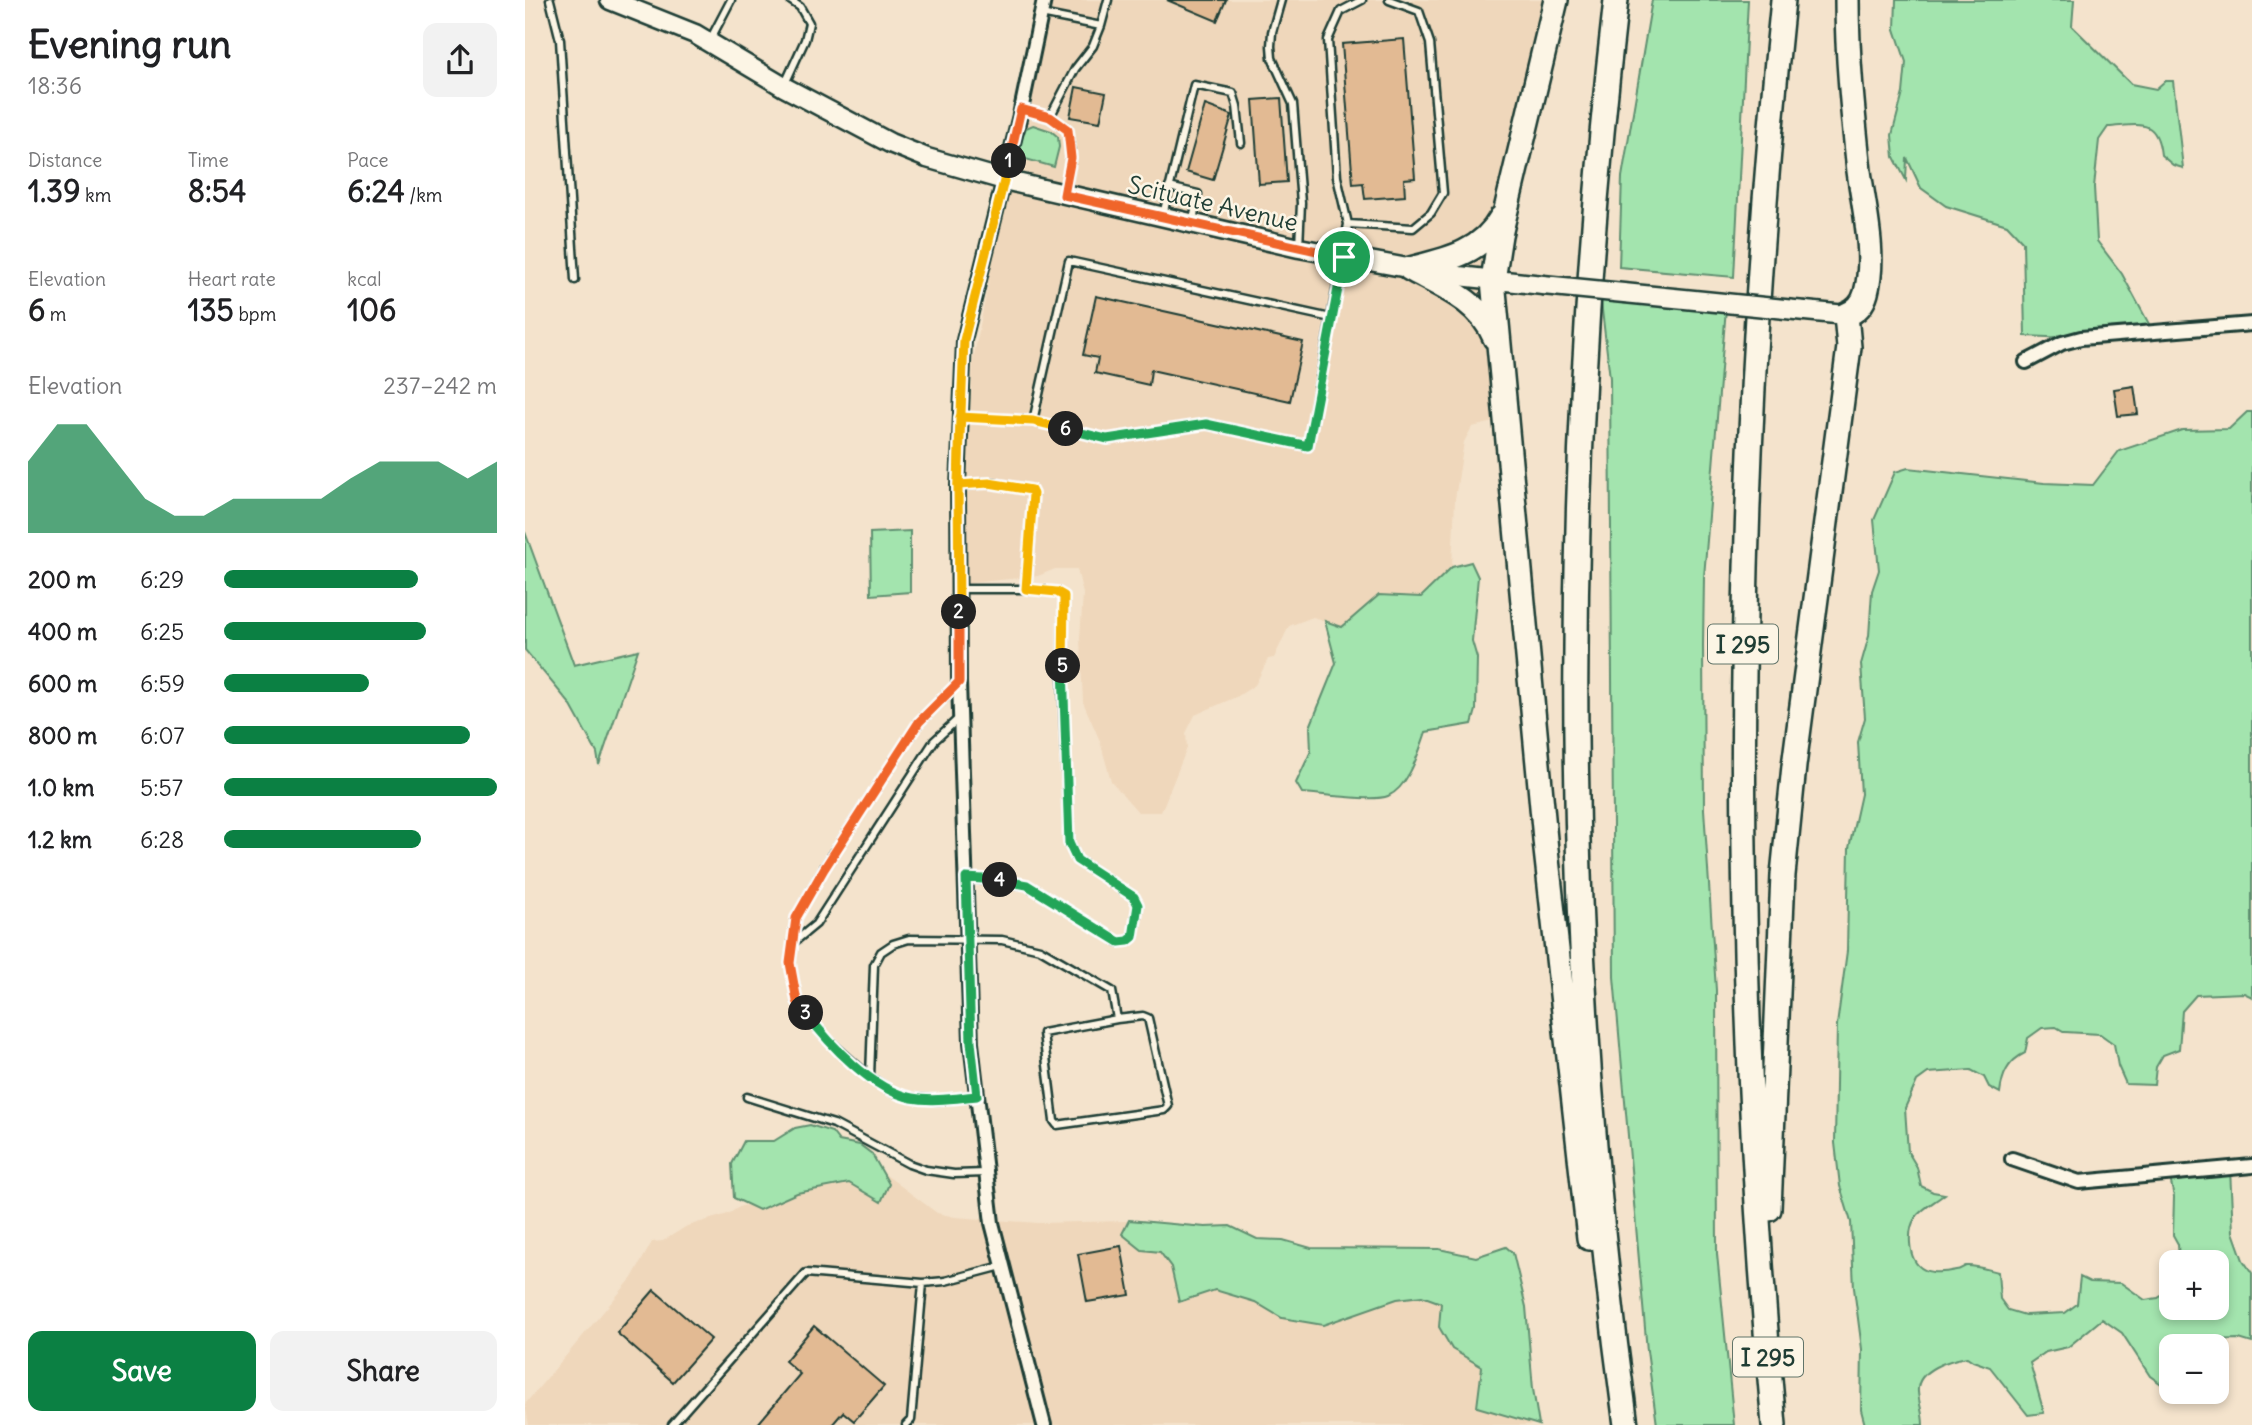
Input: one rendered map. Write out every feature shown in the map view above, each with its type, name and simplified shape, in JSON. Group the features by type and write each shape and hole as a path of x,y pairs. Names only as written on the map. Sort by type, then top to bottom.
{"highway":[{"path":"1556,0 1509,195 1493,280 1546,850 1576,1134 1595,1274 1618,1365"},
{"path":"1616,0 1587,318 1578,525 1576,704 1579,870 1587,1034 1600,1201 1626,1425"},
{"name":"I 295","path":"1775,1425 1763,1288 1746,994 1743,651 1748,463 1757,292 1783,0"},
{"path":"1763,1288 1770,1199 1783,875 1797,741 1849,347 1846,315 1856,311 1863,300 1868,276 1867,240 1849,72 1847,0"},
{"path":"1410,269 1462,254 1480,243 1497,225 1509,195"},
{"path":"1410,269 1475,308 1491,330 1499,357"}],"main road":[{"name":"Scituate Avenue","path":"610,0 695,34 784,87 890,144 927,158 1004,180 1299,248 1410,269 1493,280 1846,315"}],"street":[{"path":"1044,0 1021,109 964,340 958,485 959,682 971,1042 992,1223 1044,1425"},
{"path":"2026,362 2052,348 2081,338 2252,324"},
{"path":"2012,1159 2079,1182 2252,1166"}],"lane":[{"path":"550,0 560,40 575,280"},
{"path":"709,43 731,0"},
{"path":"784,87 805,40 809,23 800,7 790,0"},
{"path":"1050,117 1075,69 1093,46 1108,0"},
{"path":"1280,0 1271,46 1272,58 1293,104 1301,203 1299,248"},
{"path":"960,417 1033,421 1107,439 1206,424 1308,446 1348,224 1337,177 1328,40 1341,11 1362,0"},
{"path":"1348,224 1413,228 1431,214 1443,193 1430,43 1419,11 1389,0"},
{"path":"1041,13 1101,26"},
{"path":"1163,217 1194,85 1233,93 1241,143"},
{"path":"1021,109 1050,117 1068,130 1071,158 1064,195"},
{"path":"1169,187 1198,194 1192,223"},
{"path":"1033,421 1069,261 1331,318"},
{"path":"958,485 989,483 1031,490 1033,494 1026,589"},
{"path":"959,589 1026,589 1057,592 1064,596 1062,672 1069,843 1077,860 1134,897 1138,905 1133,937 1119,942 1027,885 966,878"},
{"path":"959,682 919,722 824,869 796,918 790,963 797,1001 824,1036 870,1077 892,1092 912,1098 938,1100 977,1096"},
{"path":"793,943 816,924 934,741 960,717"},
{"path":"870,1077 874,965 881,952 893,944 909,939 1002,940 1041,949 1091,980 1106,985 1112,991 1117,1019"},
{"path":"1143,1016 1148,1018 1168,1107 1164,1110 1057,1125 1042,1033 1117,1019 1143,1016"},
{"path":"747,1097 834,1124 909,1164 926,1170 954,1174 986,1174"},
{"path":"672,1425 806,1273 923,1283 945,1281 1002,1266"},
{"path":"906,1425 911,1420 923,1283"}],"shaded area":[{"path":"1044,0 1556,0 1491,279 1503,420 1472,427 1464,442 1455,499 1452,568 1421,597 1379,595 1342,627 1313,617 1289,626 1274,658 1268,659 1255,685 1238,696 1195,715 1186,733 1187,748 1161,812 1138,812 1111,781 1100,741 1083,702 1080,638 1083,594 1077,569 1055,569 1038,576 961,584 973,361"},
{"path":"882,1172 937,1213 955,1217 1038,1223 1128,1221 1122,1234 1142,1250 1160,1252 1171,1267 1179,1301 1215,1290 1255,1302 1282,1318 1323,1325 1397,1299 1422,1296 1442,1303 1439,1327 1452,1349 1482,1367 1477,1407 1514,1416 1533,1425 529,1425 525,1404 632,1278 652,1242 663,1241 687,1226 728,1214 741,1206 749,1205 759,1210 797,1193 849,1183 865,1194"}],"green space":[{"path":"1652,0 1748,0 1734,277 1619,267 1622,177"},
{"path":"1896,0 2074,0 2072,26 2131,84 2156,89 2165,81 2173,81 2183,168 2173,165 2161,155 2159,143 2151,129 2137,125 2108,127 2099,140 2094,187 2097,241 2122,274 2155,335 2092,339 2025,336 2023,242 2007,225 1946,206 1921,188 1907,158 1906,180 1894,157 1892,135 1903,93 1906,62 1895,29"},
{"path":"1033,125 1051,131 1058,137 1059,147 1054,167 1022,158 1020,147 1023,136 1026,128"},
{"path":"1600,293 1726,308 1704,577 1704,809 1716,990 1717,1254 1734,1425 1657,1425 1647,1351 1614,977 1610,378"},
{"path":"2247,412 2252,412 2252,997 2244,993 2196,995 2182,1011 2179,1049 2163,1055 2156,1067 2154,1085 2126,1084 2118,1066 2114,1044 2100,1034 2065,1032 2056,1027 2042,1028 2028,1038 2025,1053 2007,1069 2000,1093 1989,1087 1984,1077 1971,1070 1928,1073 1917,1081 1905,1108 1908,1152 1917,1167 1921,1186 1945,1194 1924,1209 1912,1225 1910,1243 1914,1260 1924,1270 1931,1272 1947,1272 1970,1266 1998,1272 2000,1299 2008,1310 2025,1315 2065,1313 2077,1304 2080,1277 2090,1282 2121,1283 2145,1300 2159,1297 2159,1320 2229,1320 2229,1250 2178,1250 2173,1235 2174,1197 2169,1173 2230,1169 2233,1232 2243,1260 2252,1273 2252,1343 2229,1339 2229,1334 2159,1334 2159,1382 2150,1376 2122,1333 2102,1319 2068,1347 2046,1352 2030,1363 2044,1413 2028,1415 1990,1367 1967,1357 1935,1367 1922,1377 1918,1392 1923,1425 1865,1425 1861,1410 1862,1349 1854,1288 1851,1222 1840,1186 1835,1143 1837,1025 1847,951 1849,848 1861,794 1858,742 1865,718 1861,664 1869,636 1872,591 1879,570 1874,520 1895,472 1908,468 2044,483 2093,485 2119,451 2182,430 2229,429"},
{"path":"910,531 910,592 871,595 870,533"},
{"path":"525,532 574,665 638,650 599,765 597,753 570,704 525,650"},
{"path":"1471,562 1478,577 1472,641 1477,658 1476,710 1472,724 1426,732 1407,777 1402,785 1388,796 1359,798 1302,793 1296,783 1311,751 1310,727 1336,663 1325,621 1342,627 1379,595 1421,597 1452,567"},
{"path":"810,1125 832,1132 839,1141 860,1145 872,1154 889,1184 881,1202 849,1183 797,1193 759,1210 734,1198 732,1164 744,1141 774,1141 795,1128"},
{"path":"1129,1220 1205,1227 1230,1226 1257,1239 1283,1240 1311,1248 1439,1249 1476,1257 1506,1247 1513,1253 1526,1307 1539,1425 1477,1407 1482,1367 1452,1349 1439,1327 1441,1303 1422,1296 1397,1299 1323,1325 1282,1318 1255,1302 1215,1290 1179,1302 1171,1267 1160,1252 1142,1250 1122,1234"}],"building":[{"path":"1167,0 1226,0 1217,21"},
{"path":"1404,39 1415,178 1404,179 1405,196 1365,199 1363,183 1353,184 1342,44"},
{"path":"1076,87 1106,93 1100,122 1070,117"},
{"path":"1281,98 1287,182 1259,184 1253,100"},
{"path":"1205,105 1232,115 1213,180 1186,172"},
{"path":"1096,296 1303,342 1290,401 1151,370 1149,385 1095,373 1098,358 1083,355"},
{"path":"2134,386 2138,414 2118,416 2114,389"},
{"path":"1121,1246 1130,1295 1087,1302 1078,1254"},
{"path":"654,1290 711,1339 673,1382 617,1333"},
{"path":"814,1326 884,1386 854,1421 843,1412 832,1425 757,1425 800,1374 785,1361"}],"route":[{"path":"1344,257 1064,195 1071,158 1068,130 1050,117 1021,109 964,340 960,417 958,485 959,682 919,722 824,869 796,918 790,963 797,1001 824,1036 870,1077 892,1092 912,1098 938,1100 977,1096 971,1042 966,878 1027,885 1119,942 1133,937 1138,905 1134,897 1077,860 1071,851 1062,672 1064,596 1057,592 1026,589 1033,494 1031,490 989,483 958,485 960,417 1033,421 1107,439 1206,424 1308,446 1344,257"}]}
